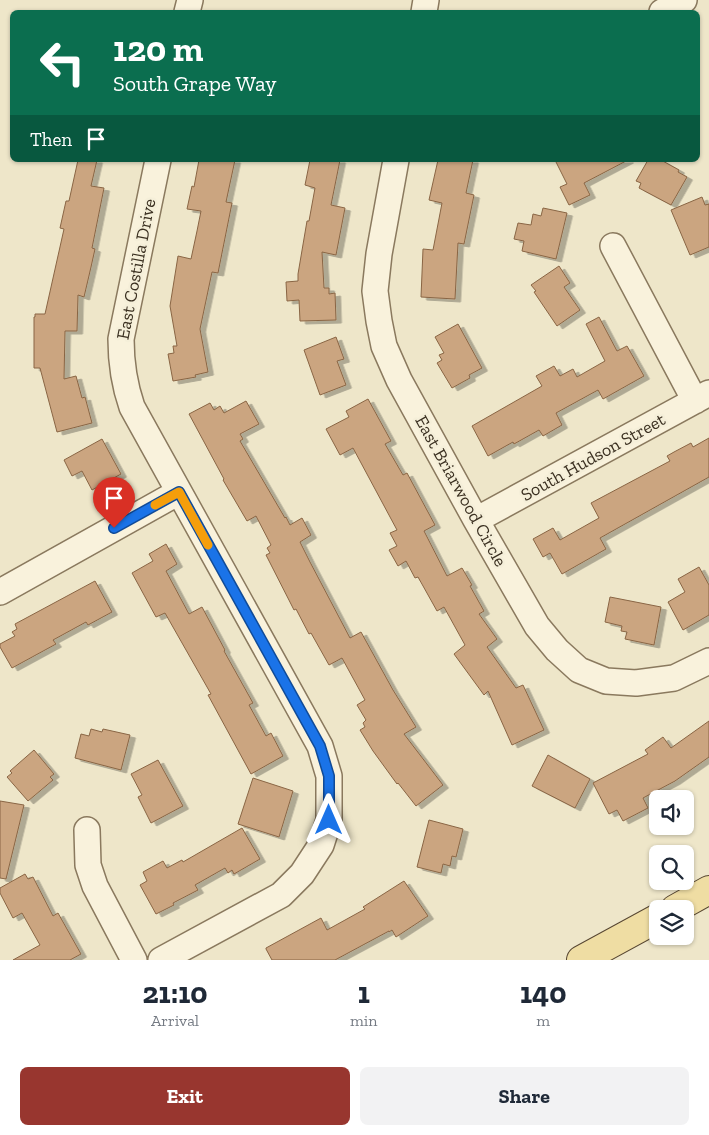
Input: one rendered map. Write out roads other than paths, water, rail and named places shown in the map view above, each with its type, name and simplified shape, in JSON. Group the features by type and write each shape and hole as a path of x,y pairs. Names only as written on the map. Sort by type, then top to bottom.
{"main road":[{"path":"691,900 709,890"},
{"path":"581,960 649,923"}],"street":[{"path":"666,10 684,0"},
{"name":"East Costilla Drive","path":"158,162 121,339 121,360 126,388 132,407 320,746 329,776 329,820 321,845 302,874 281,895 162,960"},
{"name":"East Briarwood Circle","path":"396,162 379,254 376,291 378,321 384,346 399,380 537,626 557,650 579,670 606,681 636,683 674,678 709,661"},
{"path":"614,246 702,397"},
{"name":"South Hudson Street","path":"476,520 702,397"},
{"path":"0,592 179,492"},
{"path":"87,830 88,865 95,886 134,960"}]}
